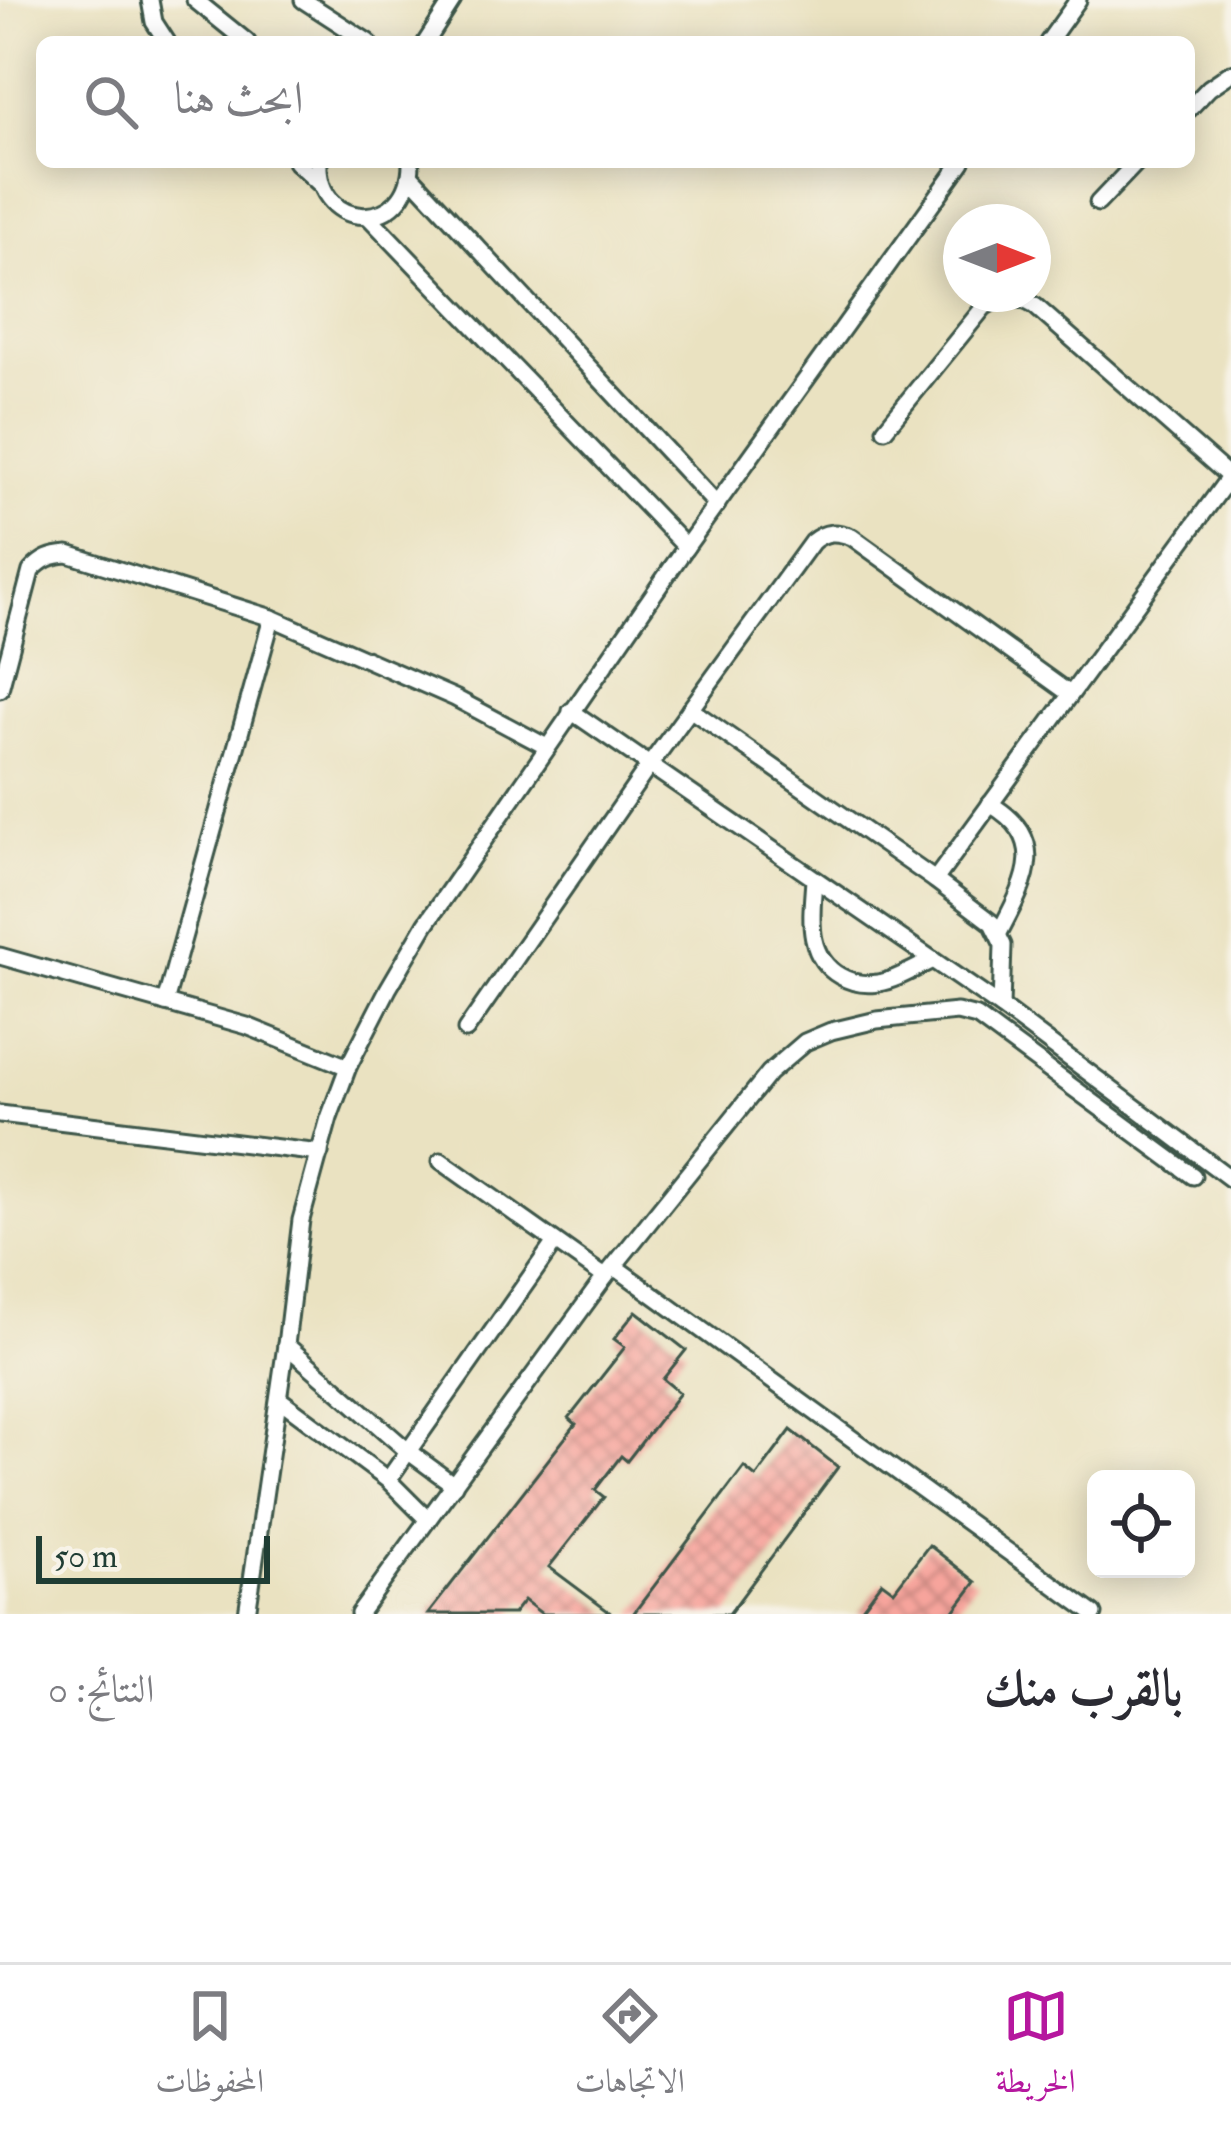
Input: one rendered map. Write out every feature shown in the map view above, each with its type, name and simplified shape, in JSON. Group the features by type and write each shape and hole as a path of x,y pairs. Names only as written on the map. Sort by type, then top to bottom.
{"lane":[{"path":"150,0 154,22 163,36"},
{"path":"195,0 240,36"},
{"path":"303,0 359,36"},
{"path":"430,36 453,0"},
{"path":"1052,36 1078,0"},
{"path":"1195,103 1231,74"},
{"path":"302,168 338,208 368,216 396,204 406,191 410,169"},
{"path":"319,168 320,185"},
{"path":"247,1614 301,1220 329,1118 349,1067 426,924 686,547 958,168"},
{"path":"1098,203 1131,168"},
{"path":"410,169 717,505"},
{"path":"368,216 686,547"},
{"path":"885,429 984,307 1001,298 1019,298 1035,306 1230,476 935,880"},
{"path":"466,1030 690,709 812,542 829,532 852,537 1070,694"},
{"path":"0,689 31,571 54,555 68,554 272,618 455,698 547,747"},
{"path":"165,1003 272,618"},
{"path":"690,709 992,923 1004,957 1001,1007"},
{"path":"571,711 1001,1007 1231,1179"},
{"path":"990,804 1014,821 1030,860 999,933"},
{"path":"814,879 811,932 822,960 833,971 861,984 876,983 933,960"},
{"path":"0,956 247,1026 349,1067"},
{"path":"359,1614 610,1272 769,1073 805,1042 878,1020 957,1012 977,1016 1193,1176"},
{"path":"0,1114 320,1153"},
{"path":"441,1161 555,1242 610,1272 1094,1614"},
{"path":"388,1480 555,1242"},
{"path":"286,1346 454,1485"},
{"path":"279,1400 388,1480 428,1520"}],"building":[{"path":"636,1311 686,1350 663,1379 680,1393 627,1461 621,1456 595,1490 604,1497 549,1567 612,1614 542,1614 524,1600 513,1614 428,1614 576,1424 569,1418 625,1347 614,1339"},
{"path":"791,1430 838,1467 729,1614 633,1614 744,1467 756,1477"},
{"path":"929,1545 976,1582 952,1614 858,1614 882,1582 894,1591"}]}
